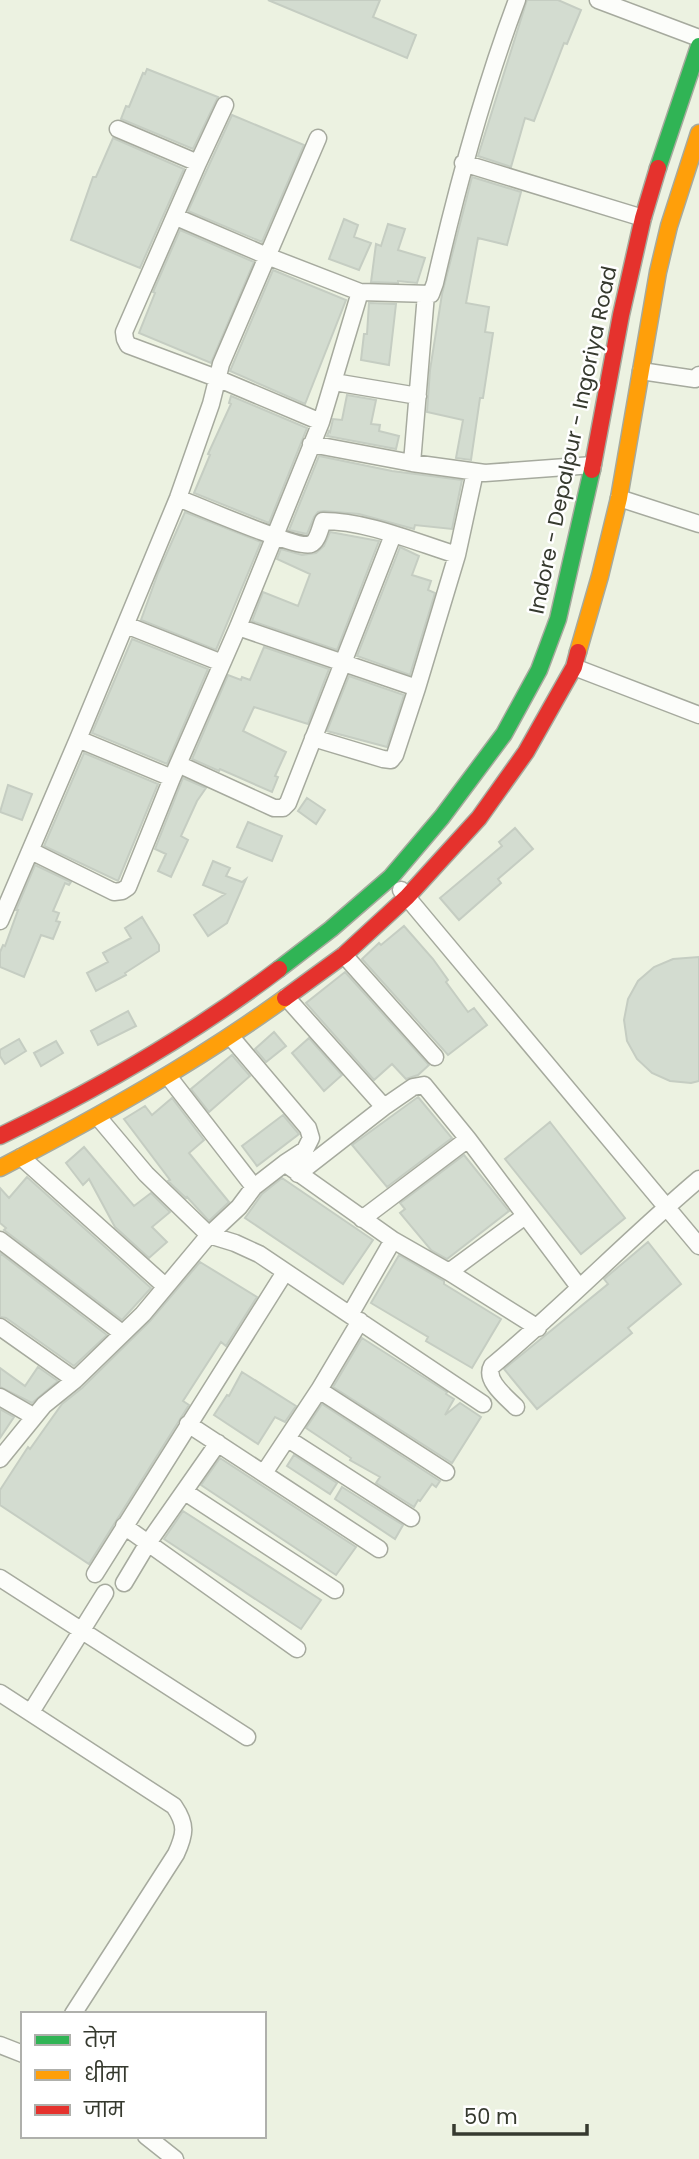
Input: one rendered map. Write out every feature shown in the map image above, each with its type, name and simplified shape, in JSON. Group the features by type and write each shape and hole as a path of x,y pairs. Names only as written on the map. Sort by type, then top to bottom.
{"main road":[{"name":"Indore - Depalpur - Ingoriya Road","path":"0,1136 42,1116 146,1058 239,999 331,929 391,877 442,817 504,734 539,670 558,619 593,465 621,315 643,218 670,128 699,46"},
{"path":"0,1168 98,1117 231,1037 344,955 407,897 479,817 526,752 573,667 600,576 619,498 668,226 699,133"}],"street":[{"path":"176,217 360,292 430,294 435,283 463,163 517,0"},
{"path":"598,0 699,38"},
{"path":"226,105 124,332 125,339 128,345 219,379 321,422"},
{"path":"118,129 198,163"},
{"path":"0,921 178,498 219,379 221,364 318,138"},
{"path":"463,163 643,218"},
{"path":"31,851 114,892 128,887 321,422 360,292"},
{"path":"412,463 426,294"},
{"path":"641,371 695,379 699,375"},
{"path":"334,382 418,396"},
{"path":"311,444 412,463 485,473 593,465"},
{"path":"313,738 383,759 391,760 395,755 457,555 475,472"},
{"path":"178,498 273,536 306,546 313,544 323,521 340,521 457,555"},
{"path":"619,498 699,524"},
{"path":"78,739 274,808 283,808 288,803 393,536"},
{"path":"126,625 222,663"},
{"path":"238,627 417,688"},
{"path":"573,667 699,715"},
{"path":"391,877 699,1245"},
{"path":"344,955 435,1057"},
{"path":"286,997 384,1107"},
{"path":"0,1459 33,1416 75,1380 143,1314 209,1235 239,1207 254,1187 305,1150 311,1138 309,1128 231,1037"},
{"path":"168,1076 254,1187"},
{"path":"298,1174 384,1107 413,1087 424,1085 579,1287"},
{"path":"98,1117 146,1174 209,1235 259,1254 483,1404"},
{"path":"362,1219 468,1139"},
{"path":"21,1157 165,1286"},
{"path":"285,1163 393,1240 538,1328"},
{"path":"516,1407 491,1379 489,1371 492,1366 538,1328 579,1287 699,1179"},
{"path":"449,1272 525,1216"},
{"path":"0,1240 122,1333"},
{"path":"264,1474 319,1390 393,1240"},
{"path":"95,1574 285,1272"},
{"path":"0,1327 75,1380"},
{"path":"319,1390 446,1472"},
{"path":"0,1396 33,1416"},
{"path":"188,1424 379,1549"},
{"path":"288,1439 411,1518"},
{"path":"124,1583 148,1543 218,1443"},
{"path":"184,1492 335,1590"},
{"path":"124,1525 297,1650"},
{"path":"0,1578 247,1737"},
{"path":"31,1712 104,1593"},
{"path":"0,1693 174,1806 183,1819 183,1838 176,1854 74,2012"},
{"path":"0,2045 21,2053"},
{"path":"149,2138 175,2159"}],"building":[{"path":"268,0 380,0 373,17 416,35 407,58"},
{"path":"527,0 558,0 581,10 567,44 564,43 534,121 525,118 511,167 478,156"},
{"path":"147,69 218,97 193,149 121,119"},
{"path":"232,115 304,145 262,242 188,211"},
{"path":"113,138 184,169 140,268 71,240 93,177 96,177"},
{"path":"472,177 521,192 507,245 478,238 466,303 489,307 485,332 493,333 471,460 456,458 463,420 427,412 430,370 442,294"},
{"path":"344,219 358,225 354,237 371,243 359,270 329,259"},
{"path":"388,224 405,229 398,250 425,258 417,283 371,282 376,244 381,246"},
{"path":"180,230 254,262 211,363 139,333 155,293 153,292"},
{"path":"273,270 346,300 305,404 230,371"},
{"path":"369,303 396,304 389,365 361,360 364,334 367,334"},
{"path":"347,395 376,400 371,424 380,425 379,431 399,436 396,449 327,436 333,419 342,420"},
{"path":"231,396 307,428 269,523 194,493 231,404"},
{"path":"319,456 392,471 462,480 452,529 415,525 414,529 359,514 324,511 318,512 314,517 307,534 289,530"},
{"path":"185,512 261,542 216,650 141,620"},
{"path":"330,532 379,541 337,650 252,621 263,592 298,606 310,574 277,559 281,549 302,555 316,553 324,546"},
{"path":"400,547 419,556 412,575 431,581 428,590 435,593 410,675 357,656"},
{"path":"132,639 208,669 167,764 92,733"},
{"path":"264,647 329,669 308,724 254,707 243,731 286,752 275,776 278,777 272,792 192,759 228,675 250,680"},
{"path":"349,676 404,695 387,747 327,731"},
{"path":"84,753 158,784 118,881 44,846"},
{"path":"183,778 206,788 181,836 188,840 171,877 158,871 166,854 155,849"},
{"path":"8,785 32,794 22,820 0,812"},
{"path":"307,798 325,810 316,824 298,811"},
{"path":"248,822 282,836 272,861 237,847"},
{"path":"515,828 533,849 498,879 501,883 459,920 440,898 502,846 499,842"},
{"path":"213,861 230,868 226,876 242,882 246,879 227,923 208,936 194,915 225,894 203,885"},
{"path":"35,865 71,882 69,885 65,883 53,911 59,913 56,921 60,922 53,939 41,935 24,977 0,967 0,952 3,945 5,946 16,910"},
{"path":"142,917 159,945 159,951 125,973 126,975 96,991 87,973 108,962 103,953 131,938 125,928"},
{"path":"404,926 433,959 468,1012 474,1008 487,1025 448,1055 362,959"},
{"path":"699,957 699,1081 670,1081 652,1073 637,1059 627,1041 624,1020 628,999 638,981 654,967 673,959"},
{"path":"345,972 429,1065 418,1075 406,1079 392,1064 374,1080 306,1003"},
{"path":"128,1011 136,1026 98,1045 91,1031"},
{"path":"274,1032 286,1046 266,1062 255,1049"},
{"path":"309,1038 342,1075 324,1091 292,1053"},
{"path":"19,1039 26,1051 5,1064 0,1050"},
{"path":"56,1041 63,1053 41,1066 34,1053"},
{"path":"232,1055 250,1076 209,1112 191,1089"},
{"path":"418,1097 452,1138 387,1187 352,1145"},
{"path":"172,1098 204,1140 189,1153 229,1202 209,1221 168,1181 170,1180 124,1119 145,1106 152,1115"},
{"path":"283,1115 299,1134 257,1166 242,1146"},
{"path":"550,1122 625,1218 581,1254 505,1159"},
{"path":"84,1147 134,1206 151,1193 170,1212 152,1227 167,1242 149,1258 115,1227 89,1179 83,1185 66,1163"},
{"path":"464,1155 509,1211 447,1259 431,1250 400,1213 405,1209 400,1203"},
{"path":"27,1177 151,1288 122,1320 4,1230 6,1228 0,1223 0,1188 9,1198"},
{"path":"282,1178 373,1240 343,1284 245,1218 262,1194"},
{"path":"648,1242 681,1284 628,1328 632,1333 537,1409 504,1369 608,1284 604,1279"},
{"path":"0,1253 107,1335 74,1366 6,1318 0,1317"},
{"path":"399,1255 501,1319 472,1368 426,1341 428,1337 371,1303"},
{"path":"200,1262 257,1297 226,1346 221,1342 183,1401 189,1405 89,1564 0,1505 0,1490 28,1447 30,1449 62,1404 150,1321"},
{"path":"362,1338 447,1392 446,1394 454,1399 445,1415 460,1403 481,1417 452,1463 333,1387"},
{"path":"38,1367 58,1381 32,1403 0,1387 0,1368 25,1386"},
{"path":"242,1372 296,1406 285,1422 275,1417 258,1444 214,1415 227,1395 229,1396"},
{"path":"322,1404 440,1481 436,1487 432,1484 414,1507 376,1483 380,1477 350,1460 351,1458 306,1428"},
{"path":"0,1409 14,1417 0,1438"},
{"path":"294,1455 337,1483 330,1494 287,1466"},
{"path":"220,1458 356,1547 336,1575 201,1485"},
{"path":"342,1487 403,1525 395,1539 335,1499"},
{"path":"183,1511 321,1600 301,1629 164,1539"}],"traffic: fast":[{"path":"658,168 699,46"},
{"path":"279,969 391,877 442,817 504,734 539,670 558,619 592,470"}],"traffic: slow":[{"path":"578,652 619,498 658,272 669,226 699,133"},
{"path":"0,1168 146,1088 285,998"}],"traffic: jam":[{"path":"592,470 621,315 643,218 658,168"},
{"path":"285,998 344,955 407,897 479,818 526,752 574,667 578,652"},
{"path":"0,1136 144,1059 213,1016 279,969"}]}
